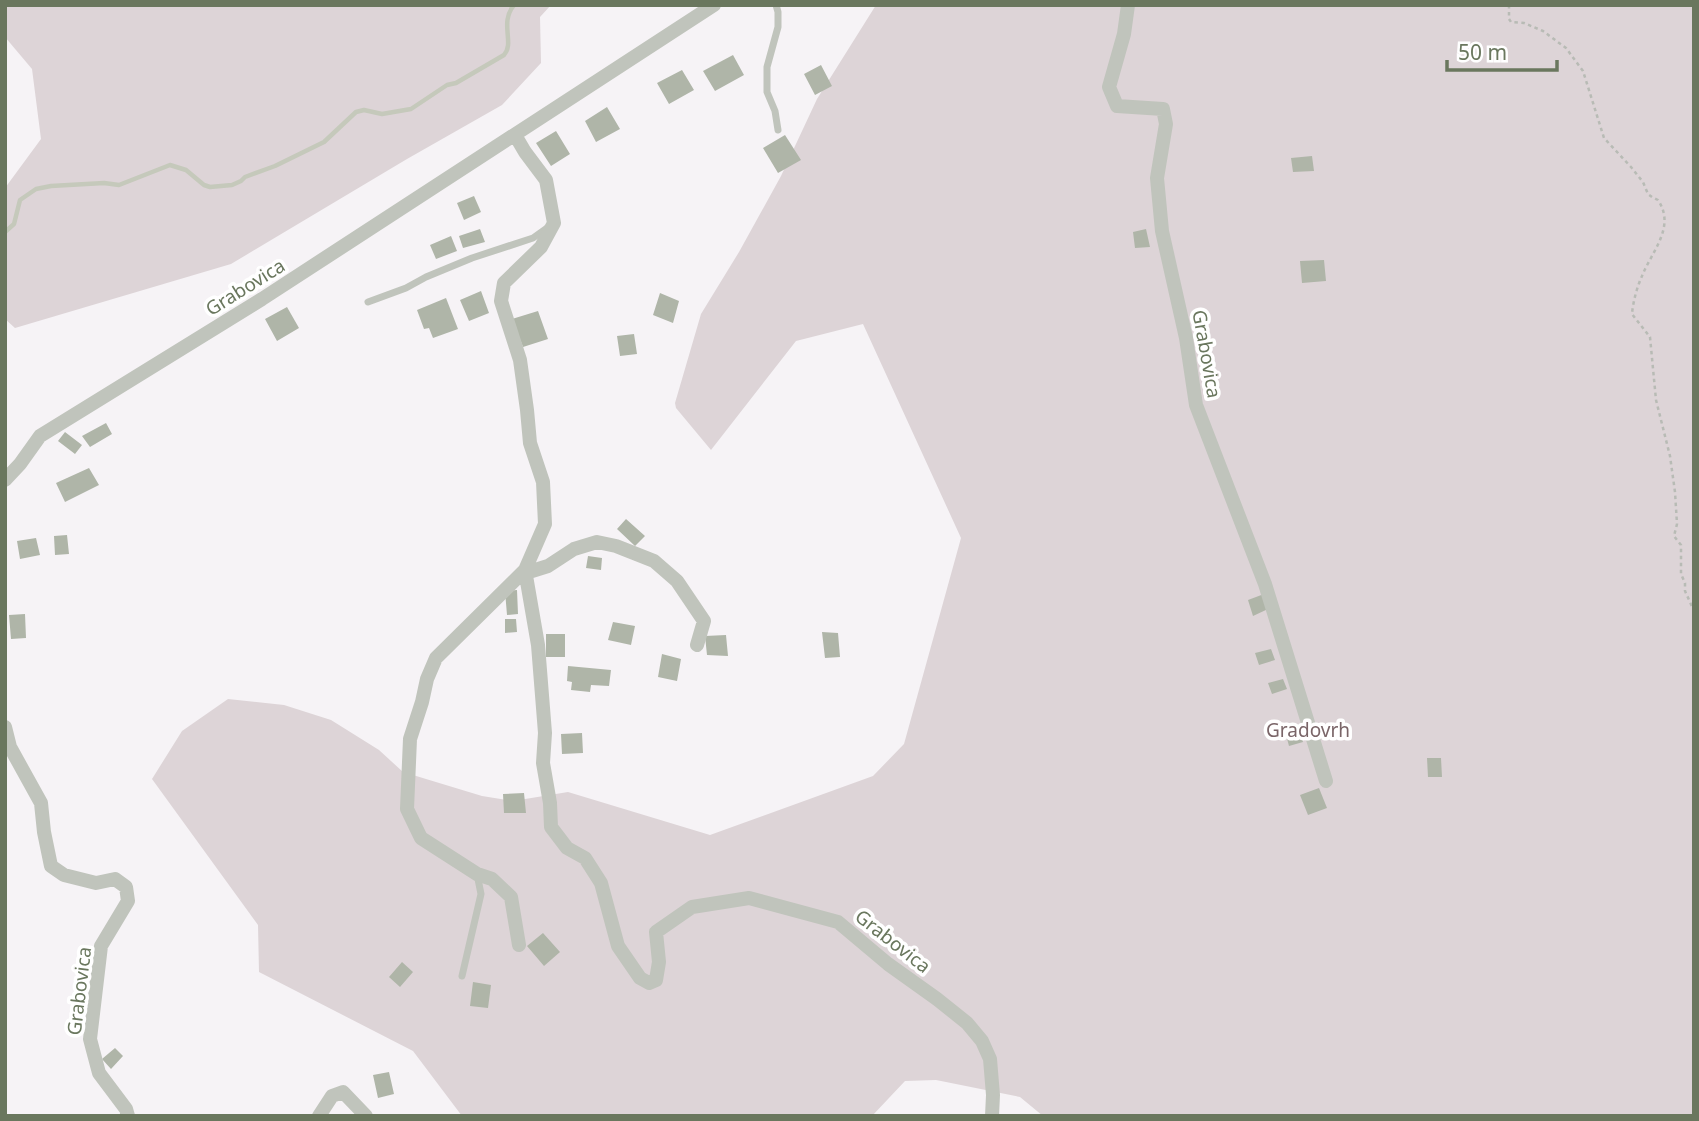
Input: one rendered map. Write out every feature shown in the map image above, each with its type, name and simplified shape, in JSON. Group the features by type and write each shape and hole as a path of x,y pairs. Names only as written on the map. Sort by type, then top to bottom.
{"street":[{"name":"Grabovica","path":"5,480 40,436 262,299 714,5"},
{"name":"Grabovica","path":"1128,5 1124,34 1109,87 1117,106 1163,109 1166,124 1157,178 1162,231 1186,338 1196,405 1265,584 1326,781"},
{"path":"515,135 546,180 554,223 541,247 504,283 501,301 520,360 530,443 543,482 545,524 525,570 436,658 427,679 410,739 407,809 421,838 477,874 492,879 511,897 519,945"},
{"path":"525,570 532,571 548,566 573,549 597,542 616,546 654,561 677,581 704,621 697,645"},
{"name":"Grabovica","path":"525,570 538,645 545,733 543,764 551,827 567,848 585,858 601,883 618,946 640,978 649,983 656,980 659,962 656,932 692,907 750,898 838,922 888,964 967,1023 982,1041 990,1059 992,1116"},
{"name":"Grabovica","path":"5,727 10,747 41,803 51,866 64,875 96,883 115,879 126,887 128,901 101,946 90,1039 99,1073 126,1109 128,1116"},
{"path":"319,1116 332,1096 343,1093 366,1116"}],"lane":[{"path":"776,5 778,27 767,66 767,92 775,111 778,130"},
{"path":"368,302 472,258 533,238 554,223"},
{"path":"462,976 481,894 477,874"}],"path":[{"path":"1509,5 1511,22 1524,23 1543,32 1571,54 1583,71 1604,138 1643,182 1648,194 1658,200 1666,219 1663,235 1640,281 1632,314 1650,337 1656,400 1670,456 1675,492 1677,524 1674,536 1681,545 1681,574 1694,611"}],"green space":[{"path":"5,5 551,5 540,17 541,63 502,105 231,264 15,328 5,319 5,188 41,139 32,69 5,37"},
{"name":"Gradovrh","path":"876,5 1694,5 1694,1116 1043,1116 1020,1097 936,1080 905,1081 872,1116 462,1116 413,1051 259,972 258,925 152,779 182,731 228,699 284,705 331,720 379,750 403,772 482,796 513,801 568,792 710,835 873,776 904,744 961,538 863,324 796,341 711,450 676,408 675,403 701,314 781,176 817,99"}],"building":[{"path":"733,55 744,75 715,91 703,71"},
{"path":"821,65 832,86 815,95 804,74"},
{"path":"682,70 694,90 669,104 657,83"},
{"path":"607,107 620,129 596,142 585,121"},
{"path":"556,131 570,154 551,166 536,143"},
{"path":"785,135 801,160 778,173 763,148"},
{"path":"1312,156 1314,171 1293,172 1291,158"},
{"path":"474,196 481,212 464,220 457,203"},
{"path":"480,229 485,242 463,248 459,236"},
{"path":"1146,229 1150,247 1135,248 1133,232"},
{"path":"451,236 457,251 436,259 430,245"},
{"path":"1324,260 1326,281 1302,283 1300,261"},
{"path":"481,291 489,313 469,321 460,300"},
{"path":"660,293 679,301 673,323 653,315"},
{"path":"446,298 458,329 433,338 429,328 424,329 417,310"},
{"path":"287,307 299,328 277,341 265,319"},
{"path":"538,311 548,339 523,347 512,319"},
{"path":"634,334 637,354 620,356 617,336"},
{"path":"106,423 112,434 90,447 82,436"},
{"path":"65,432 82,445 75,454 58,441"},
{"path":"89,468 99,485 65,502 56,483"},
{"path":"626,519 645,536 635,546 617,529"},
{"path":"67,535 69,554 55,555 54,536"},
{"path":"36,538 40,555 20,559 17,541"},
{"path":"588,556 602,558 601,570 586,568"},
{"path":"517,590 518,614 507,615 505,591"},
{"path":"1264,594 1268,609 1253,616 1248,600"},
{"path":"25,614 26,638 11,639 9,615"},
{"path":"505,619 516,619 517,632 505,633"},
{"path":"613,622 635,626 631,645 608,640"},
{"path":"822,632 838,633 840,657 825,658"},
{"path":"546,634 565,634 565,657 546,657"},
{"path":"726,635 728,656 707,655 705,636"},
{"path":"1271,649 1275,660 1259,665 1255,653"},
{"path":"662,654 681,659 677,681 658,677"},
{"path":"568,666 611,670 609,686 591,685 590,692 571,690 572,682 567,681"},
{"path":"1283,679 1287,689 1272,694 1268,683"},
{"path":"1299,727 1303,742 1289,746 1285,731"},
{"path":"582,733 583,753 562,754 561,734"},
{"path":"1427,758 1441,758 1442,777 1428,777"},
{"path":"1319,788 1327,808 1308,815 1300,795"},
{"path":"524,793 526,813 504,813 503,794"},
{"path":"543,933 560,952 544,966 527,946"},
{"path":"402,962 413,972 400,987 389,977"},
{"path":"473,982 491,985 488,1008 470,1006"},
{"path":"115,1048 123,1056 111,1069 102,1059"},
{"path":"389,1072 394,1094 378,1098 373,1075"}],"waterway":[{"path":"5,232 14,224 20,200 36,189 104,183 119,185 170,165 186,170 210,187 232,185 324,142 356,112 364,110 382,114 411,109 447,85 456,83 504,55 508,45 508,19 514,5"}]}
